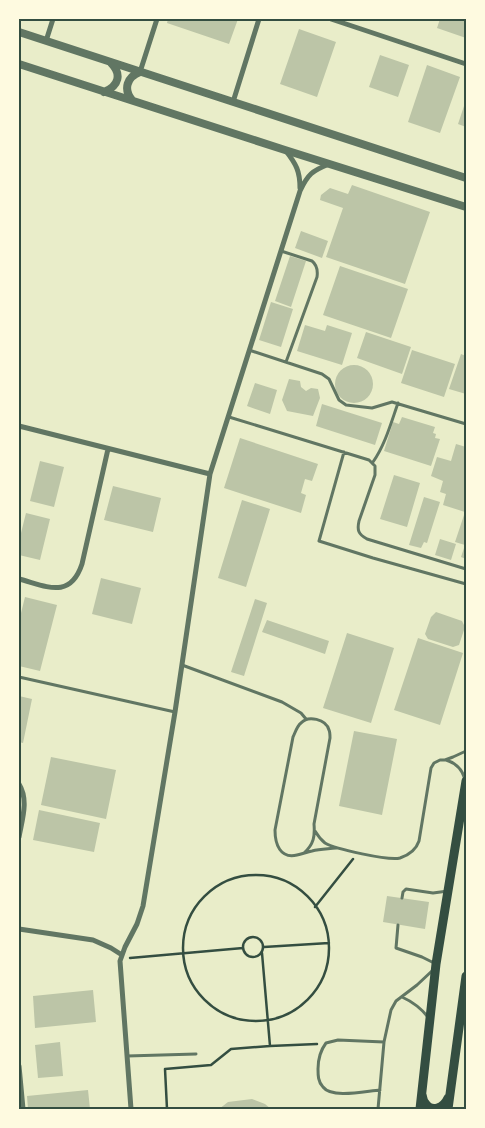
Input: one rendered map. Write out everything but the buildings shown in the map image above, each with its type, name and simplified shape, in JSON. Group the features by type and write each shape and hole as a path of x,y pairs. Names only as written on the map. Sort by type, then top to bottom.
{"main road":[{"path":"420,1109 436,966 466,782"},
{"path":"448,1109 466,976"},
{"path":"422,1095 424,1103 431,1108 440,1108 446,1103 450,1094"}],"street":[{"path":"46,41 53,19"},
{"path":"140,72 157,19"},
{"path":"233,102 260,19"},
{"path":"330,19 466,64"},
{"path":"19,32 466,178"},
{"path":"104,92 115,85 118,79 116,67 111,62"},
{"path":"19,64 466,207"},
{"path":"132,100 126,90 127,83 134,74 140,72"},
{"path":"285,150 295,162 300,176 300,191"},
{"path":"131,1109 120,961 143,906 175,712 210,474 300,191 306,178 316,169 330,164"},
{"path":"19,426 210,474"},
{"path":"19,579 53,588 60,588 74,581 79,574 108,449"},
{"path":"19,784 24,797 24,808 19,837"},
{"path":"19,929 93,940 122,955"},
{"path":"19,1066 22,1109"}],"lane":[{"path":"281,251 312,261 318,271 286,362"},
{"path":"250,350 322,374 329,380 339,400 346,405 372,408 392,402 466,424"},
{"path":"372,462 379,454 398,403"},
{"path":"229,416 372,462 375,466 376,475 357,528 360,535 367,539 466,569"},
{"path":"344,452 319,541 466,584"},
{"path":"182,665 282,702 301,713 306,719"},
{"path":"19,677 175,712"},
{"path":"304,853 313,843 314,824 330,738 329,729 326,724 314,719 306,719 299,724 293,738 275,830 275,841 278,848 290,856 296,856 314,850 336,848"},
{"path":"315,830 319,837 336,848 398,859 410,853 417,847 419,841 431,768 434,763 440,760 466,752"},
{"path":"445,760 452,762 463,772 466,782"},
{"path":"402,898 403,892 406,889 433,893 448,891"},
{"path":"378,1109 384,1042 391,1010 401,996 417,985 436,966 422,957 396,948 398,925"},
{"path":"401,996 422,1010 430,1020"},
{"path":"380,1090 347,1093 328,1091 322,1087 318,1077 318,1064 320,1051 326,1043 338,1040 384,1042"},
{"path":"128,1056 196,1054"}],"path":[{"path":"315,907 357,853"},
{"path":"264,875 288,882 308,897 315,907 323,918 329,943 326,968 315,991 296,1009 273,1019 248,1021 223,1014 203,999 189,978 183,953 185,928 197,905 215,887 238,876 264,875"},
{"path":"262,953 257,957 251,958 245,954 244,942 256,937 262,941 264,947 262,953 270,1046"},
{"path":"264,947 329,943"},
{"path":"122,955 126,959 243,948"},
{"path":"167,1109 165,1069 210,1065 231,1049 326,1043"}]}
